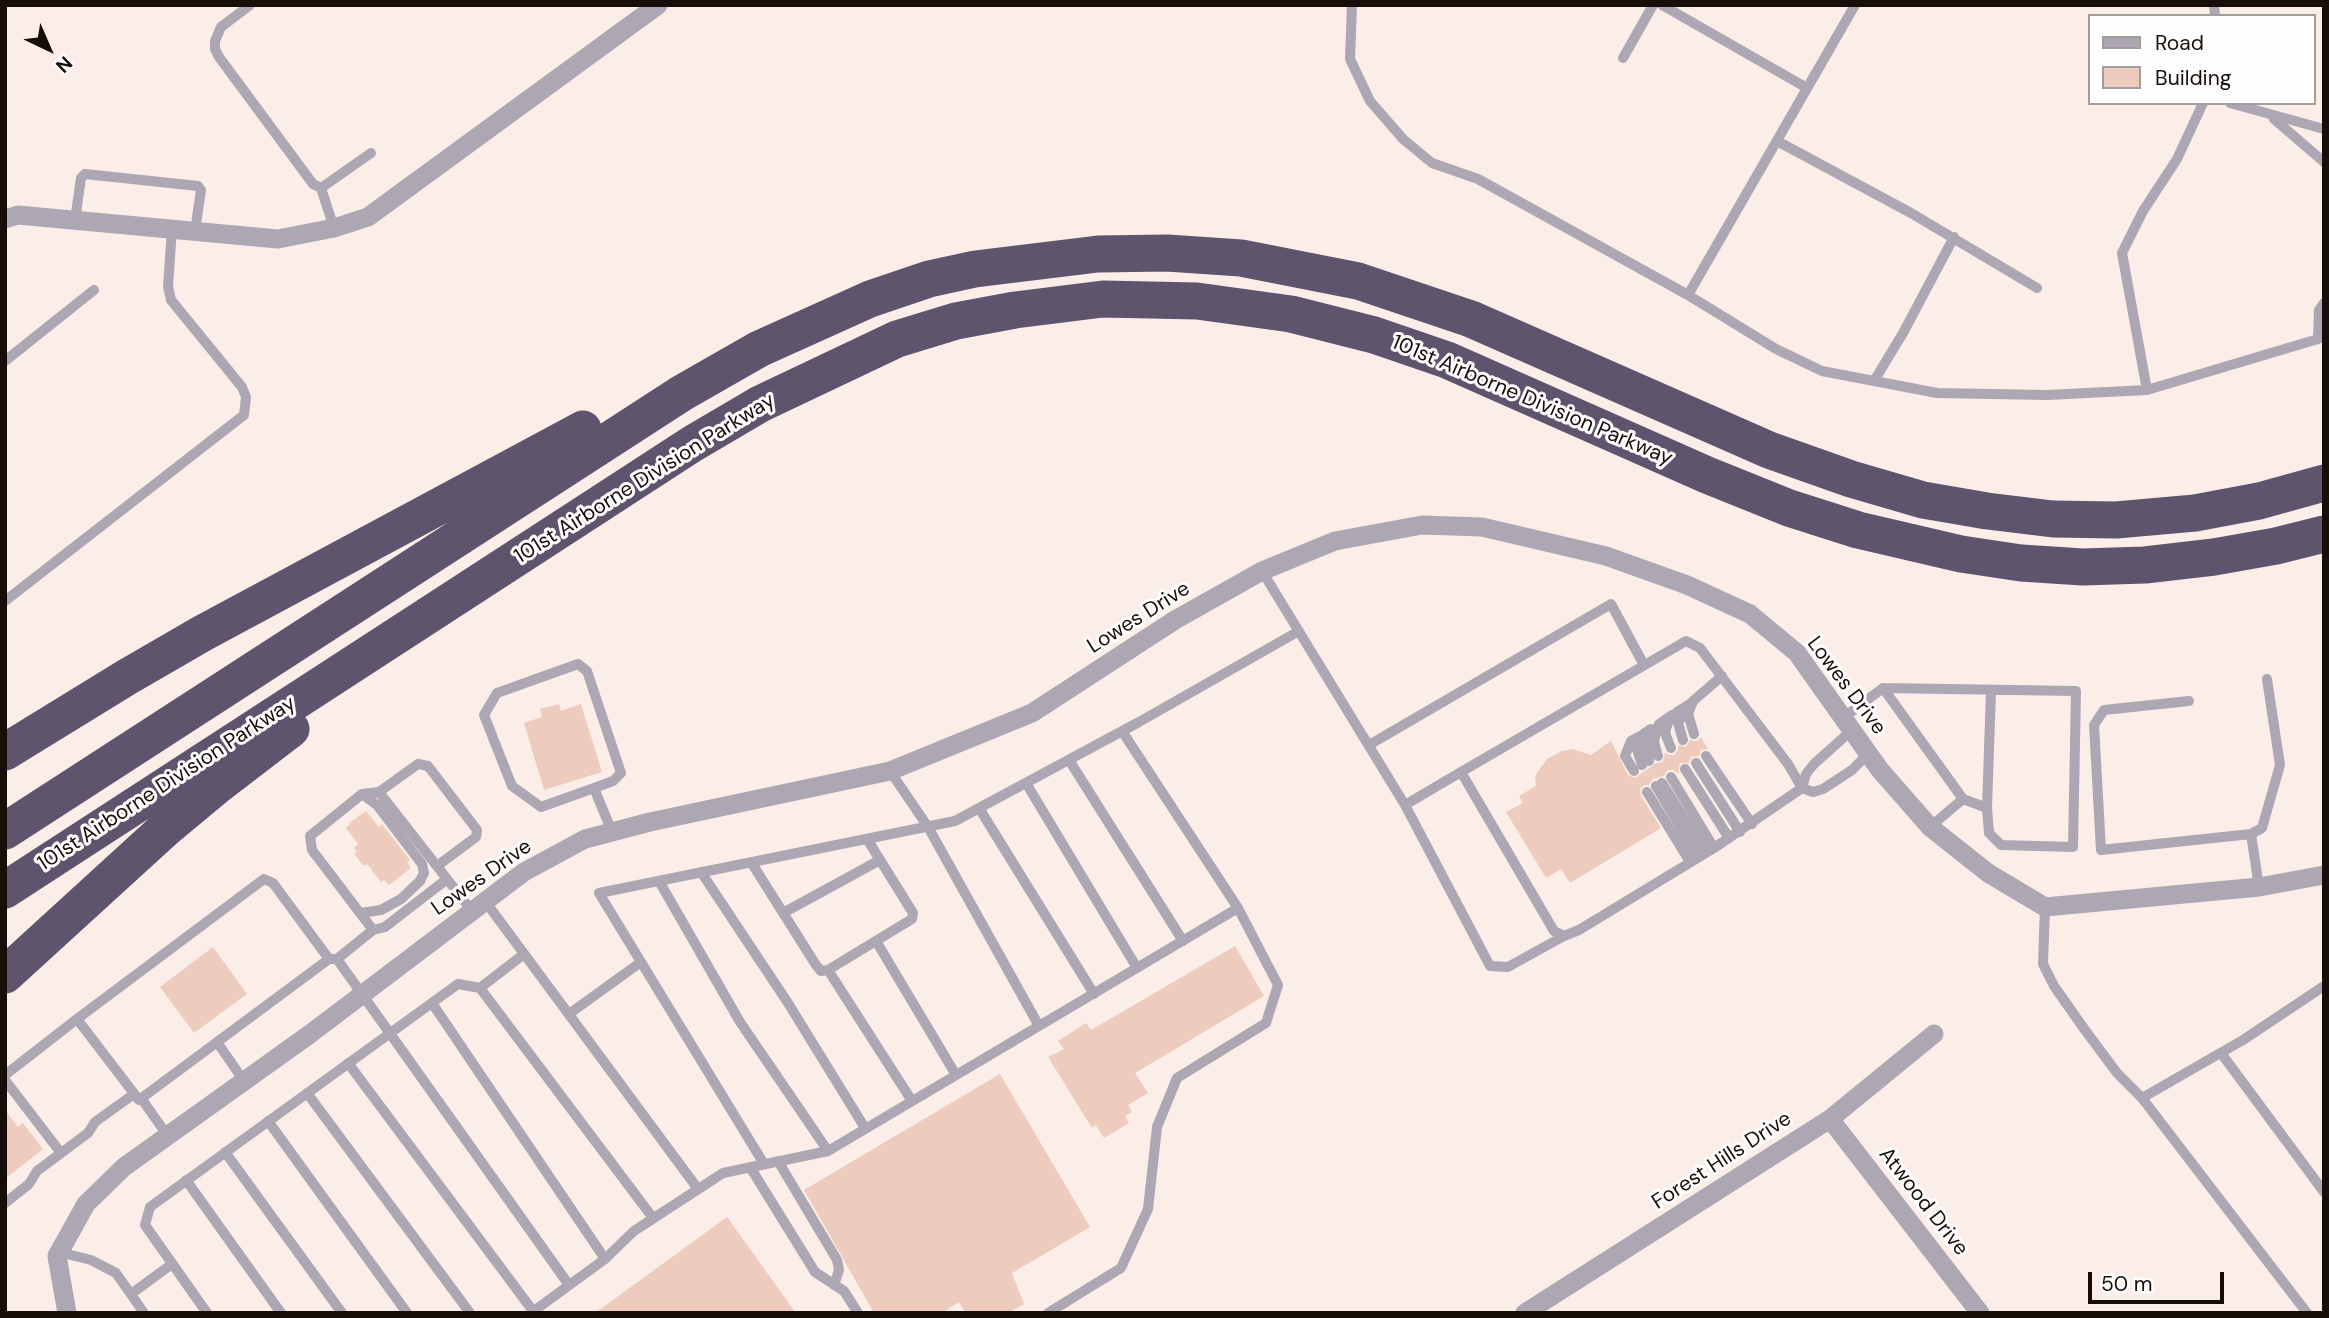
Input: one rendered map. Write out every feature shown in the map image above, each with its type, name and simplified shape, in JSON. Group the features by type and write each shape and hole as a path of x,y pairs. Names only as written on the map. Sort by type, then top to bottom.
{"highway":[{"path":"5,752 192,639 661,388 759,349 870,299 929,279 975,269 1098,254 1167,253 1241,258 1358,281 1471,319 1769,450 1923,500 2053,519 2116,520 2195,513 2259,501 2324,483"},
{"name":"101st Airborne Division Parkway","path":"5,890 692,444 760,404 897,339 956,321 1015,310 1103,299 1196,300 1291,314 1374,335 1447,360 1707,475 1789,508 1858,530 1926,547 2021,563 2084,567 2145,565 2214,557 2324,534"},
{"path":"5,831 585,454 682,393 759,349"},
{"path":"5,975 218,785 296,725 618,493"}],"street":[{"path":"5,219 18,215 278,239 334,228 368,217 657,5"},
{"name":"Lowes Drive","path":"59,1252 86,1204 124,1167 363,995 524,872 585,839 890,771 1031,713 1175,620 1262,571 1335,541 1422,525 1482,527 1606,556 1687,585 1750,614 1797,653 1880,770 1930,827 1988,873 2045,907"},
{"path":"2045,907 2259,887 2324,875"},
{"name":"Forest Hills Drive","path":"1525,1313 1830,1119 1934,1034"},
{"name":"Atwood Drive","path":"1830,1119 1980,1313"},
{"path":"59,1252 57,1256 63,1312"}],"lane":[{"path":"250,5 222,27 215,41 219,57 313,184 321,188 334,228"},
{"path":"1352,5 1350,59 1370,101 1404,139 1432,163 1478,179 1688,295 1776,349 1822,371 1937,393 2047,395 2147,390 2321,338 2319,310 2324,303"},
{"path":"1623,58 1653,5"},
{"path":"1662,5 1807,88"},
{"path":"1688,295 1855,5"},
{"path":"2147,390 2122,253 2143,211 2177,159 2202,105"},
{"path":"2236,105 2324,129"},
{"path":"2270,116 2324,162"},
{"path":"1777,141 1954,237 2037,289"},
{"path":"321,188 371,153"},
{"path":"75,220 81,178 85,174 198,186 201,190 195,231"},
{"path":"5,601 244,415 246,397 242,387 171,300 168,286 172,229"},
{"path":"1874,381 1954,237"},
{"path":"5,361 94,290"},
{"path":"1262,571 1405,805 1490,966 1507,967 1579,930 1752,824 1802,788 1806,774 1814,764 1847,724 1883,688 2076,691 2073,847 2001,845 1989,833 1987,807 1991,691"},
{"path":"1369,745 1611,604 1644,665"},
{"path":"764,1164 598,893 956,821 1300,631"},
{"path":"1405,805 1686,642 1700,648 1788,764 1802,788 1813,792 1823,789 1852,770 1869,753"},
{"path":"578,664 587,671 621,773 613,781 594,789 541,807 512,786 484,715 497,693 578,664"},
{"path":"1655,727 1654,742 1646,763 1636,746 1639,737 1693,701 1722,676"},
{"path":"2189,701 2105,710 2094,725 2101,850 2251,834 2262,828 2280,765 2267,679"},
{"path":"1883,688 1962,799 1987,807"},
{"path":"1693,701 1688,714 1693,734"},
{"path":"1683,740 1678,723 1693,701"},
{"path":"1671,748 1665,733 1668,723 1677,712"},
{"path":"1048,1313 1121,1268 1148,1209 1157,1127 1177,1078 1266,1023 1278,985 1238,908 1122,731"},
{"path":"1706,756 1752,824"},
{"path":"1069,760 1183,941"},
{"path":"1696,763 1740,832"},
{"path":"373,930 312,850 310,836 362,794 379,793 418,764 428,766 477,830 476,837 437,866"},
{"path":"1685,769 1729,838"},
{"path":"890,771 928,827 1039,1026"},
{"path":"1461,772 1554,931 1564,936"},
{"path":"1026,783 1137,968"},
{"path":"1702,855 1659,785 1702,855"},
{"path":"594,789 612,832"},
{"path":"379,793 447,879 479,906 524,954 698,1189"},
{"path":"361,914 381,910 401,899 425,873 422,864 377,805 362,794"},
{"path":"1930,827 1962,799"},
{"path":"979,808 1094,994"},
{"path":"2251,834 2259,887"},
{"path":"751,862 816,965 821,971 828,970 912,919 913,913 867,839"},
{"path":"783,914 880,860"},
{"path":"701,872 788,1003 865,1128"},
{"path":"61,1153 5,1077 77,1019 264,879 273,883 363,995 569,1284"},
{"path":"5,1203 29,1184 37,1171 88,1133 95,1122 217,1042 373,930 385,928 447,879"},
{"path":"659,881 740,1022 828,1151"},
{"path":"2045,907 2043,964 2054,986 2117,1073 2142,1098 2306,1313"},
{"path":"348,1063 532,1312 605,1259 634,1231 723,1173 828,1151 1238,908"},
{"path":"876,941 956,1075"},
{"path":"480,988 524,954"},
{"path":"569,1014 641,962"},
{"path":"828,970 912,1101"},
{"path":"207,1313 145,1226 150,1207 458,984 480,988 653,1218"},
{"path":"2142,1098 2221,1053 2324,986"},
{"path":"432,1003 605,1259"},
{"path":"77,1019 167,1135"},
{"path":"217,1042 244,1080"},
{"path":"2221,1053 2324,1192"},
{"path":"307,1093 470,1313"},
{"path":"268,1121 407,1313"},
{"path":"225,1153 342,1313"},
{"path":"778,1161 837,1261 839,1270 834,1285"},
{"path":"750,1167 815,1272 844,1291 858,1313"},
{"path":"186,1180 281,1313"},
{"path":"59,1252 91,1260 116,1273 144,1313"},
{"path":"131,1294 172,1264"}],"building":[{"path":"559,704 561,711 581,704 602,772 544,790 524,723 542,717 540,709"},
{"path":"1701,737 1708,749 1701,750 1699,756 1691,757 1689,763 1680,763 1678,774 1674,770 1668,770 1664,776 1653,779 1649,785 1640,789 1641,796 1661,828 1570,883 1561,869 1546,878 1506,812 1523,803 1519,796 1536,786 1535,776 1547,759 1573,749 1591,755 1611,741 1628,775 1635,778 1656,763 1663,762 1665,752 1674,755 1678,745 1686,747 1690,740 1697,741"},
{"path":"366,811 379,827 382,824 410,860 407,862 411,868 389,885 384,880 381,882 367,864 364,866 354,854 357,852 354,848 358,844 346,828"},
{"path":"1235,946 1264,996 1135,1073 1148,1093 1128,1105 1132,1112 1125,1116 1129,1123 1104,1138 1096,1125 1092,1128 1048,1057 1064,1049 1058,1041 1086,1023 1091,1030"},
{"path":"213,947 247,994 194,1033 160,987"},
{"path":"1000,1074 1090,1227 1012,1273 1024,1304 1008,1313 966,1313 959,1302 942,1313 874,1313 804,1190"},
{"path":"5,1110 18,1127 23,1123 43,1149 5,1179"},
{"path":"727,1217 796,1313 595,1313"}]}
